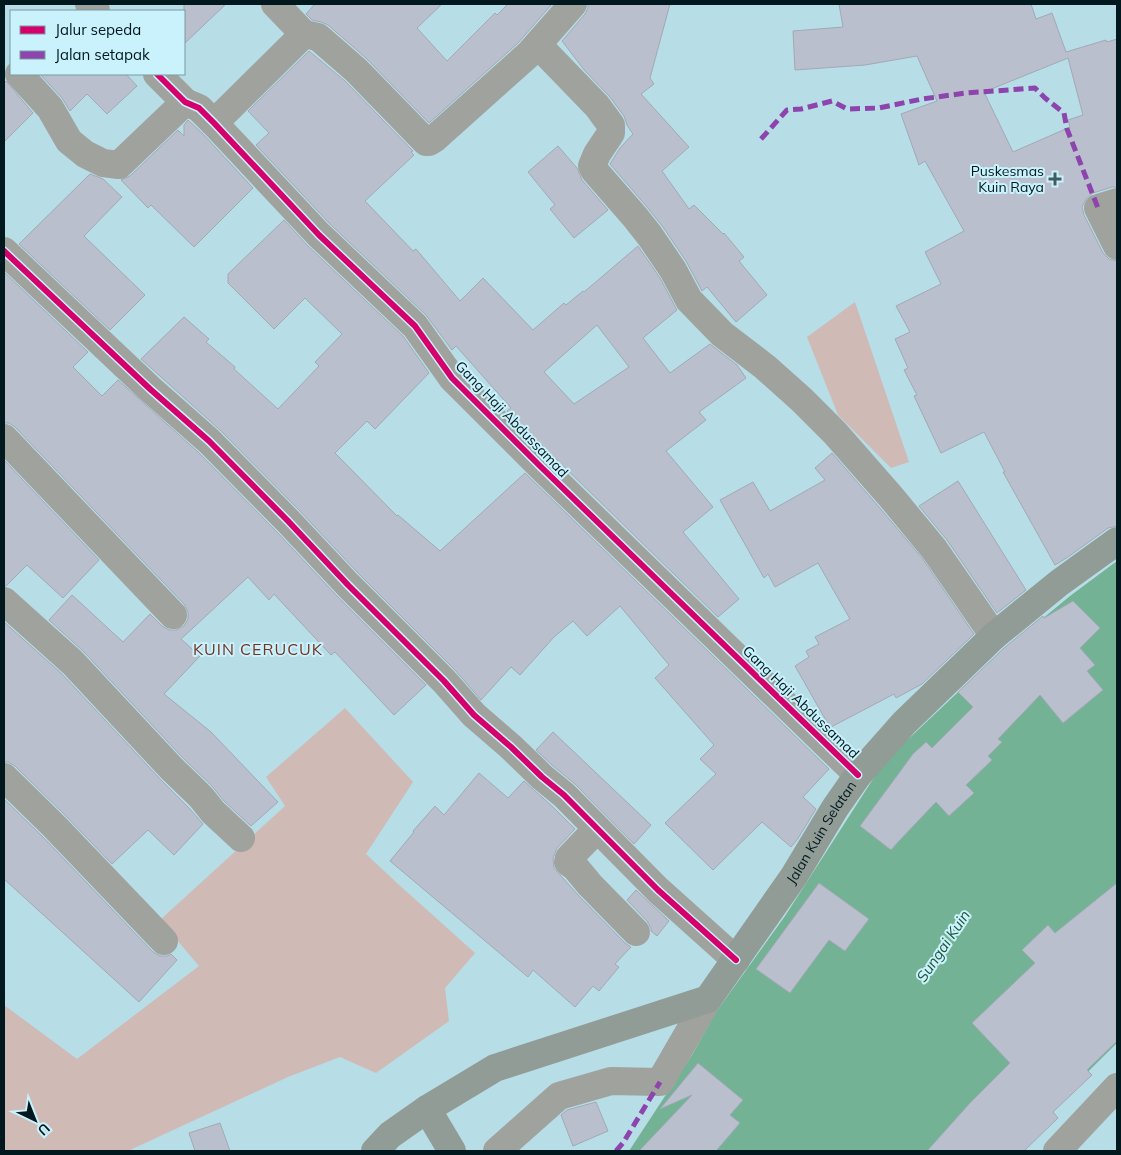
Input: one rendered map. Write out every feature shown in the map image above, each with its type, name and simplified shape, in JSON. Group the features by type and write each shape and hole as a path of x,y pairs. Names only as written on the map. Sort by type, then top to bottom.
{"main road":[{"name":"Jalan Kuin Selatan","path":"708,999 794,876 835,808 858,775 904,723 994,636 1059,583 1117,541"},
{"path":"375,1151 390,1135 427,1109 495,1068 708,999"},
{"path":"427,1109 452,1151"}],"street":[{"path":"274,4 304,34 318,37 356,70 426,142 434,139 538,45 573,4"},
{"path":"214,123 304,34"},
{"path":"538,45 597,106 611,125 611,133 596,154 592,166 650,236 673,270 689,300 722,334 802,400 835,433 934,549 994,636"},
{"path":"20,75 50,108 69,141 85,154 103,163 119,165 185,102"},
{"name":"Gang Haji Abdussamad","path":"158,75 185,102 199,108 319,235 415,326 452,378 540,466 858,775"},
{"path":"1117,202 1098,208 1117,246"},
{"path":"4,251 150,389 209,441 444,681 474,716 564,796 658,890 736,960"},
{"path":"4,438 174,615"},
{"path":"4,601 74,663 172,769 202,797 213,812 241,838"},
{"path":"4,777 54,826 164,941"},
{"path":"597,829 569,858 568,862 575,867 636,932"},
{"name":"Jalan Kuin Selatan","path":"497,1151 559,1096 611,1081 660,1082 708,999"},
{"path":"1056,1151 1117,1088"}],"shaded area":[{"path":"855,302 909,462 891,468 838,415 807,337"},
{"path":"345,708 413,782 366,854 475,953 445,988 449,1021 376,1073 340,1057 288,1077 129,1151 4,1151 4,1005 77,1059 199,966 160,920 285,806 266,777"}],"water":[{"name":"Sungai Kuin","path":"1117,561 1117,1043 1008,1151 629,1151 692,1055 716,1012 785,916 884,762 991,661 1070,596"}],"building":[{"path":"184,4 226,4 185,43"},
{"path":"315,4 442,4 417,28 447,61 495,13 497,15 508,4 552,4 518,43 429,123 366,58 328,25 312,20 306,14"},
{"path":"588,4 670,4 650,78 654,84 641,94 689,147 662,171 689,209 694,205 724,233 744,257 739,261 767,295 736,322 707,287 702,291 686,261 663,227 610,164 620,148 633,134 624,116 610,97 585,71 562,41 585,14"},
{"path":"839,4 1031,4 1036,19 1052,13 1066,52 1106,40 1107,42 1117,39 1117,187 1093,193 1086,199 1082,207 1084,215 1103,253 1109,259 1117,261 1117,526 1108,528 1055,565 1003,472 1005,472 984,432 941,453 914,396 917,395 904,370 908,368 895,339 910,332 896,306 941,284 925,252 964,231 925,161 919,165 901,114 937,101 917,56 865,65 795,70 793,31 843,27","holes":["1068,58 1083,115 1068,120 1070,127 1013,152 984,92"]},
{"path":"309,51 345,81 413,151 411,152 414,155 365,201 413,251 416,249 460,301 483,278 533,330 564,303 566,305 584,292 638,246 660,278 677,310 643,338 670,373 710,344 737,365 746,378 699,412 706,420 666,451 713,507 683,532 739,599 718,617 507,411 511,408 456,346 452,350 426,315 330,224 256,145 269,133 248,111","holes":["597,325 629,367 574,404 544,372"]},
{"path":"41,75 127,75 137,86 107,114 87,94 70,111 62,98"},
{"path":"6,81 33,113 4,142 4,83"},
{"path":"188,120 253,188 194,247 151,205 148,208 121,180 130,176 178,130 184,136 184,125"},
{"path":"558,146 577,168 582,180 608,210 574,238 550,209 555,205 528,172"},
{"path":"90,174 103,179 122,197 84,236 145,295 110,330 19,244"},
{"path":"284,220 308,246 403,336 429,373 375,429 367,421 335,453 397,516 440,551 525,473 829,769 803,797 816,809 791,847 762,822 713,870 665,823 716,774 700,759 714,745 655,678 669,665 620,606 587,636 573,621 554,637 520,675 511,667 481,700 455,670 220,430 141,359 184,317 209,339 206,342 278,409 319,366 315,362 342,334 305,298 274,329 228,283 228,274"},
{"path":"4,272 88,352 73,367 102,396 118,380 198,452 426,685 394,715 335,652 331,655 274,594 269,600 248,577 181,639 200,656 164,694 211,732 278,802 251,826 224,801 212,786 183,758 84,652 49,620 72,595 123,642 150,614 162,626 169,630 176,630 184,626 188,619 188,612 184,604 15,427 9,423 4,423"},
{"path":"832,453 922,558 974,634 922,684 896,698 894,694 831,727 795,666 809,657 806,651 819,644 815,637 850,619 818,563 775,587 768,574 764,578 720,500 753,482 770,511 825,480 815,468"},
{"path":"4,460 99,560 63,598 27,565 4,586"},
{"path":"958,481 1026,590 997,613 947,540 919,506"},
{"path":"1073,601 1100,628 1080,648 1095,665 1087,671 1103,690 1063,723 1040,695 998,739 1002,742 988,756 992,760 966,785 974,793 949,816 936,802 891,850 860,826 913,754 926,742 932,748 973,707 958,692 1004,648 1043,616 1044,618"},
{"path":"4,622 62,674 203,824 174,855 148,830 112,864 15,766 4,762"},
{"path":"553,732 651,825 634,844 575,784 536,750"},
{"path":"479,773 508,798 524,781 575,829 557,848 553,858 554,868 579,896 631,947 615,964 619,967 599,991 593,986 575,1007 533,970 528,977 390,861 435,806 444,815"},
{"path":"4,799 153,952 160,956 171,954 177,960 139,1002 4,879"},
{"path":"819,883 869,919 845,951 829,940 790,993 756,969"},
{"path":"1117,883 1117,1041 1087,1070 1092,1075 1053,1112 1058,1118 1024,1151 927,1151 970,1103 1010,1063 972,1023 1035,963 1022,950 1048,925 1055,933"},
{"path":"636,890 669,921 657,936 651,931 647,921 627,900"},
{"path":"698,1063 743,1100 730,1115 740,1123 716,1151 639,1151 692,1095 660,1109"},
{"path":"596,1102 608,1131 573,1146 561,1115 567,1110"},
{"path":"220,1123 230,1151 195,1151 189,1133"}],"marked path":[{"path":"761,139 787,110 801,109 832,101 847,109 879,108 922,99 966,93 1035,88 1064,113 1067,129 1098,208"},
{"path":"616,1151 623,1143 660,1082"}],"cycle path":[{"path":"158,75 185,102 199,108 319,235 415,326 452,378 858,775"},
{"path":"4,251 150,389 209,441 444,681 474,715 564,795 658,890 736,960"}],"place":[{"name":"Puskesmas Kuin Raya","path":"1055,179"}],"district":[{"name":"KUIN CERUCUK","path":"258,649"}]}
